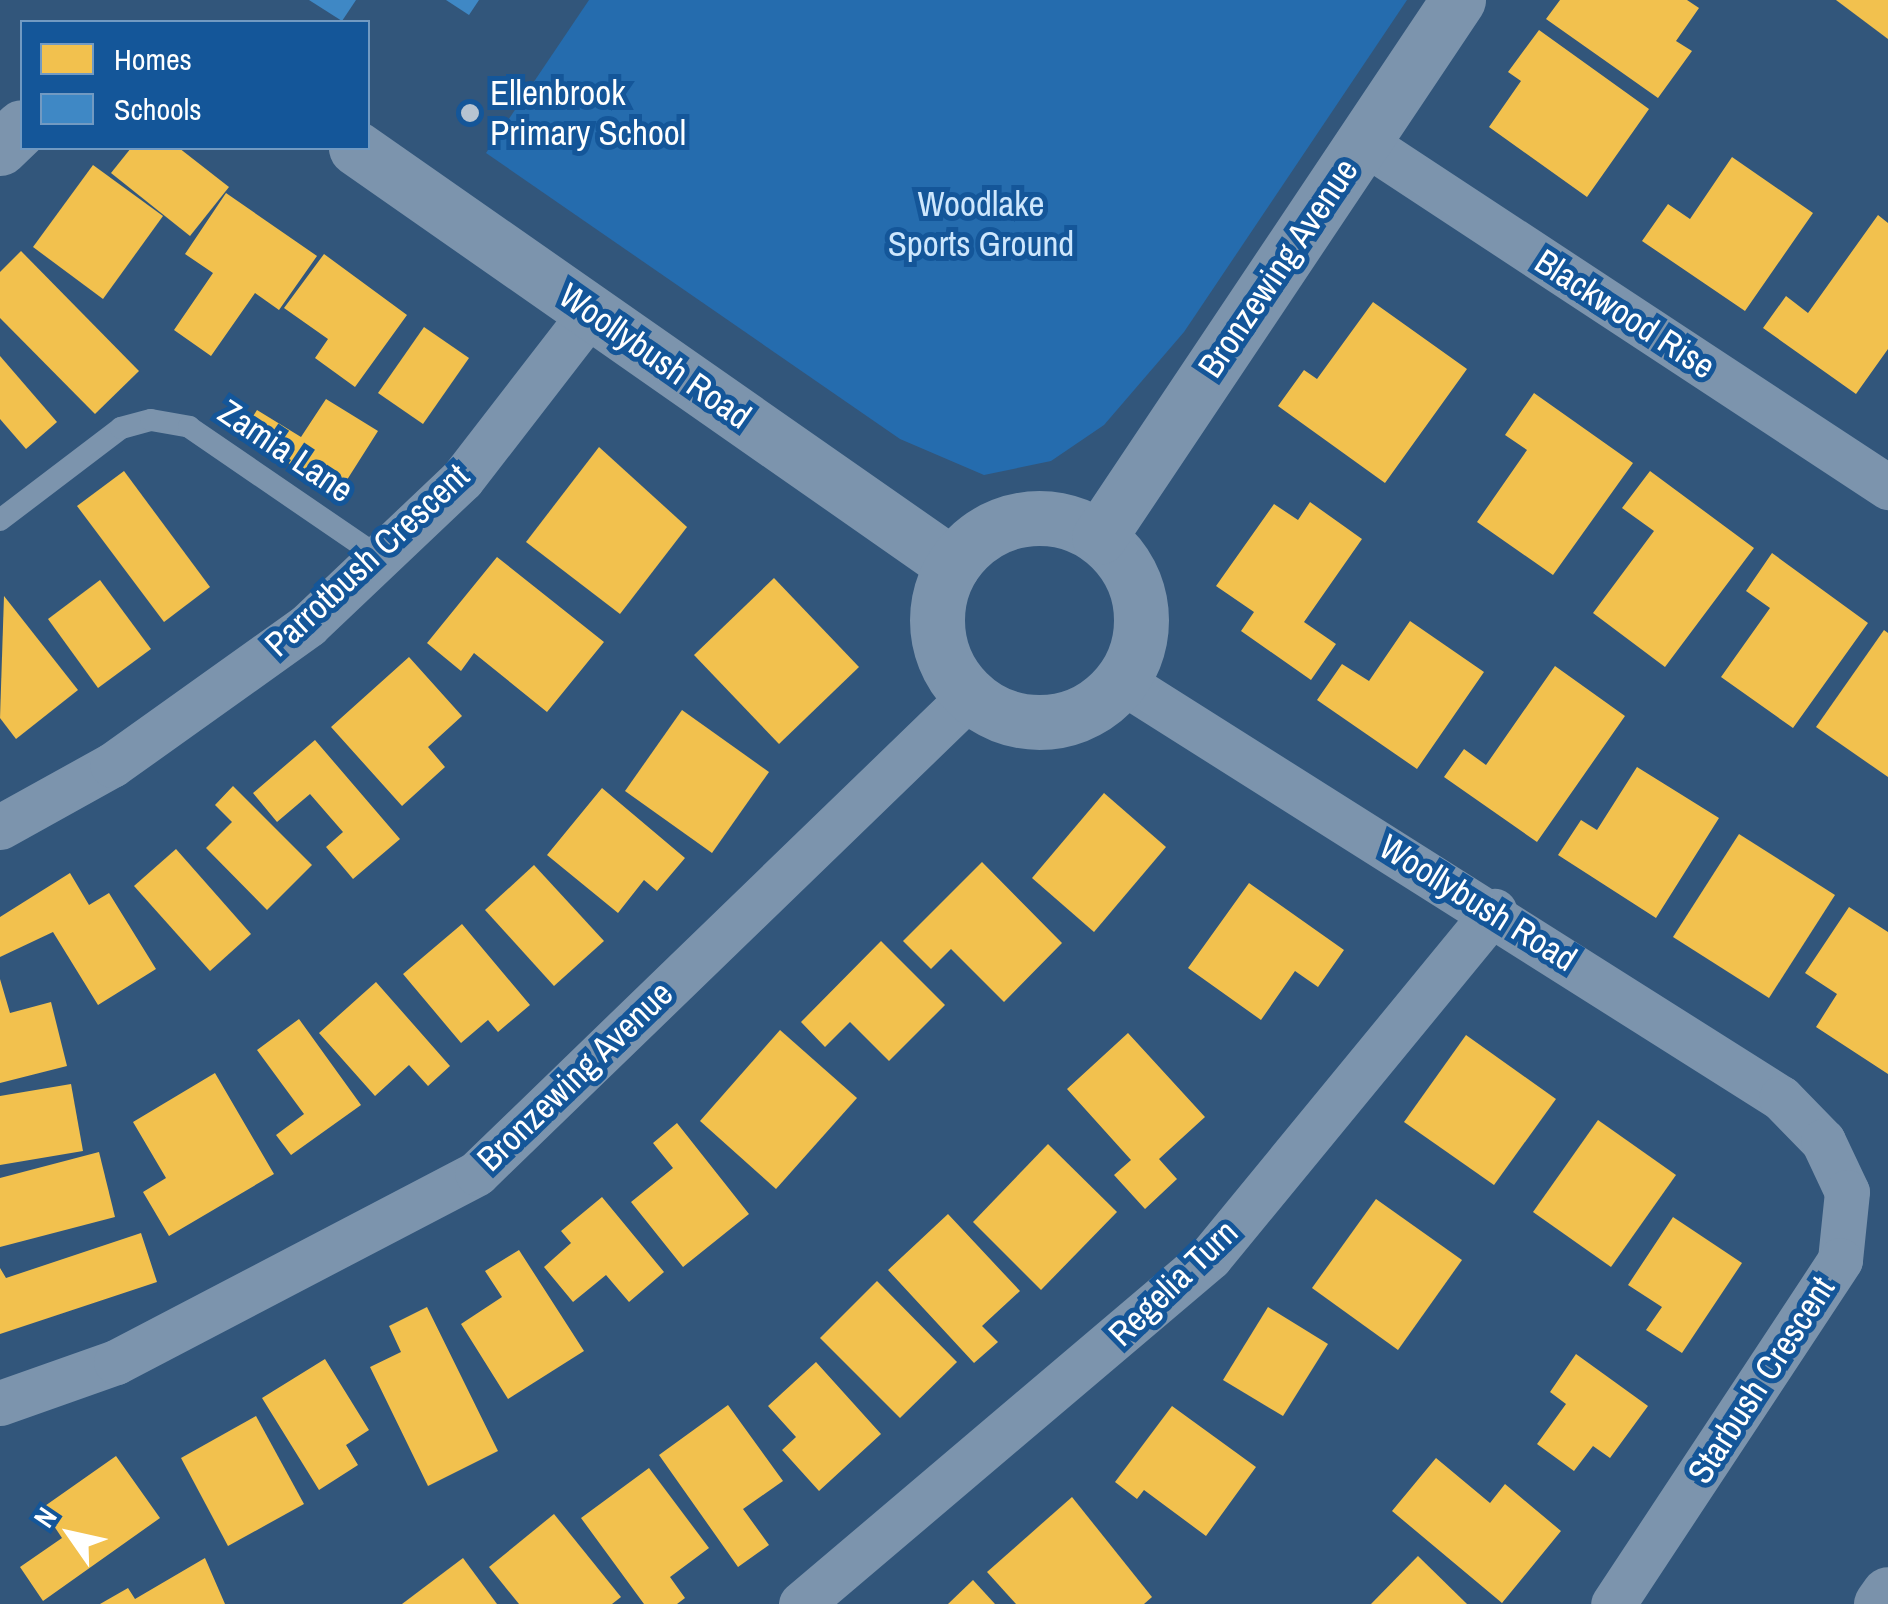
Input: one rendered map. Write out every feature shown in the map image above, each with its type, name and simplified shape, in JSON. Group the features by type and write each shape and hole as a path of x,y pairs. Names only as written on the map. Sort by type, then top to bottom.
{"main road":[{"path":"1881,1604 1888,1594"}],"street":[{"name":"Bronzewing Avenue","path":"1099,536 1458,0"},
{"path":"0,148 20,129"},
{"name":"Blackwood Rise","path":"1362,140 1888,488"},
{"name":"Woollybush Road","path":"359,150 953,565"},
{"name":"Parrotbush Crescent","path":"0,827 142,744 308,625 462,479 592,311"},
{"path":"1036,517 1099,536 1137,588 1136,653 1121,682 1066,719 999,715 970,696 952,674 936,620 953,565 975,540 1036,517"},
{"name":"Woollybush Road","path":"1121,682 1494,911 1781,1098 1823,1141"},
{"name":"Bronzewing Avenue","path":"0,1403 116,1362 477,1173 970,696"},
{"name":"Regelia Turn","path":"801,1604 1210,1257 1494,911"},
{"name":"Starbush Crescent","path":"1613,1604 1840,1260 1847,1192 1823,1141"}],"lane":[{"name":"Zamia Lane","path":"0,520 121,428 151,420 188,428 380,557"}],"green space":[{"name":"Woodlake Sports Ground","path":"589,0 1407,0 1184,332 1104,425 1051,461 984,475 900,439 486,153"}],"building: Homes":[{"path":"1560,0 1687,0 1699,8 1676,41 1692,51 1658,98 1546,19"},
{"path":"1836,0 1888,0 1888,39"},
{"path":"1539,30 1649,109 1587,197 1489,127 1521,81 1508,72"},
{"path":"129,150 182,150 229,187 190,236 111,173"},
{"path":"1732,157 1813,213 1745,311 1642,241 1668,204 1690,219"},
{"path":"93,165 163,216 103,299 33,247"},
{"path":"226,193 317,256 279,310 255,293 211,356 174,330 213,273 185,254"},
{"path":"1878,215 1888,223 1888,349 1856,394 1763,328 1786,296 1808,313"},
{"path":"21,251 139,371 95,414 0,318 0,272"},
{"path":"324,254 407,315 355,387 315,358 328,339 284,308"},
{"path":"1373,302 1467,369 1385,483 1278,406 1304,370 1317,379"},
{"path":"424,327 469,358 423,424 378,393"},
{"path":"0,356 57,422 26,449 0,419"},
{"path":"1534,393 1633,463 1553,575 1477,522 1527,450 1505,435"},
{"path":"326,399 378,431 338,494 242,434 257,410 301,437"},
{"path":"599,447 687,527 620,614 526,542"},
{"path":"124,471 210,587 164,622 77,506"},
{"path":"1650,471 1754,548 1665,667 1593,613 1654,531 1622,508"},
{"path":"1310,502 1362,539 1304,622 1336,644 1311,680 1241,631 1254,612 1216,586 1274,504 1298,520"},
{"path":"1772,553 1868,623 1793,728 1721,677 1770,608 1746,591"},
{"path":"497,557 604,642 547,712 474,653 461,671 427,643"},
{"path":"774,578 859,667 779,744 694,655"},
{"path":"100,580 151,649 98,688 48,619"},
{"path":"4,596 78,690 16,739 0,718"},
{"path":"1410,621 1484,672 1417,769 1317,700 1342,664 1369,681"},
{"path":"1884,630 1888,633 1888,777 1816,727"},
{"path":"409,657 462,716 428,747 445,767 402,806 331,727"},
{"path":"1555,666 1625,716 1537,842 1444,777 1464,749 1486,765"},
{"path":"682,710 769,772 712,853 625,791"},
{"path":"315,740 400,839 353,879 326,847 343,832 310,794 277,822 253,793"},
{"path":"1637,767 1719,818 1656,918 1558,855 1581,820 1597,830"},
{"path":"233,786 312,865 267,910 206,848 232,822 215,805"},
{"path":"602,788 685,858 657,891 644,880 618,913 547,855"},
{"path":"1104,793 1166,847 1094,932 1032,878"},
{"path":"1739,834 1835,895 1769,998 1673,937"},
{"path":"176,849 251,934 210,971 134,886"},
{"path":"982,862 1062,943 1004,1002 951,949 931,969 903,941"},
{"path":"534,865 604,941 554,986 485,910"},
{"path":"70,873 89,905 109,893 156,969 98,1005 53,932 0,957 0,917"},
{"path":"1249,883 1344,950 1318,987 1295,971 1261,1020 1188,968"},
{"path":"1849,907 1888,932 1888,1074 1816,1027 1837,994 1805,973"},
{"path":"462,924 530,1005 498,1032 488,1020 461,1043 403,974"},
{"path":"881,941 945,1005 889,1061 850,1022 825,1047 801,1022"},
{"path":"0,979 10,1013 51,1002 67,1066 0,1083"},
{"path":"376,982 450,1066 428,1086 409,1065 375,1096 319,1033"},
{"path":"299,1019 361,1105 291,1155 276,1135 304,1114 257,1050"},
{"path":"780,1030 857,1098 776,1189 700,1121"},
{"path":"1128,1033 1205,1117 1159,1159 1177,1179 1145,1209 1114,1175 1131,1160 1067,1089"},
{"path":"1466,1035 1556,1099 1494,1185 1404,1122"},
{"path":"215,1073 274,1174 169,1236 143,1192 166,1178 133,1122"},
{"path":"71,1084 83,1151 0,1165 0,1096"},
{"path":"1598,1120 1676,1175 1611,1267 1533,1212"},
{"path":"677,1123 749,1214 683,1267 631,1202 673,1168 653,1143"},
{"path":"1048,1144 1117,1212 1041,1290 973,1222"},
{"path":"99,1152 115,1217 0,1247 0,1178"},
{"path":"602,1197 664,1272 629,1302 606,1275 573,1302 544,1267 571,1243 561,1231"},
{"path":"1376,1199 1462,1260 1398,1350 1312,1288"},
{"path":"948,1214 1020,1291 982,1326 998,1342 974,1363 888,1270"},
{"path":"1673,1217 1742,1263 1682,1353 1646,1330 1662,1307 1628,1285"},
{"path":"141,1233 157,1282 0,1334 0,1268 6,1278"},
{"path":"519,1250 584,1351 508,1399 461,1324 502,1297 485,1271"},
{"path":"877,1281 957,1362 900,1418 820,1338"},
{"path":"427,1307 498,1451 428,1486 370,1367 401,1352 389,1326"},
{"path":"1268,1307 1328,1344 1283,1416 1223,1380"},
{"path":"1576,1354 1648,1406 1610,1458 1593,1446 1574,1471 1537,1444 1566,1404 1550,1392"},
{"path":"325,1359 369,1430 346,1445 358,1465 319,1490 262,1398"},
{"path":"816,1362 881,1434 819,1491 782,1450 796,1437 768,1406"},
{"path":"728,1405 783,1481 743,1509 769,1545 738,1567 659,1455"},
{"path":"1172,1406 1256,1467 1206,1536 1144,1490 1137,1499 1115,1482"},
{"path":"256,1416 304,1504 228,1546 181,1458"},
{"path":"116,1456 160,1518 43,1601 20,1567 62,1538 42,1508"},
{"path":"1436,1458 1490,1503 1505,1484 1561,1531 1502,1603 1392,1511"},
{"path":"649,1468 709,1548 670,1577 685,1598 677,1604 644,1604 581,1518"},
{"path":"1072,1497 1152,1597 1144,1604 1016,1604 987,1572"},
{"path":"554,1514 621,1597 612,1604 519,1604 489,1567"},
{"path":"1418,1556 1467,1604 1371,1604"},
{"path":"205,1558 225,1604 100,1604 128,1588 135,1599"},
{"path":"463,1558 497,1604 402,1604"},
{"path":"973,1580 995,1604 948,1604"}],"building: Schools":[{"path":"309,0 356,0 340,20"},
{"path":"446,0 479,0 469,15"}],"place":[{"name":"Ellenbrook Primary School","path":"470,113"}]}
